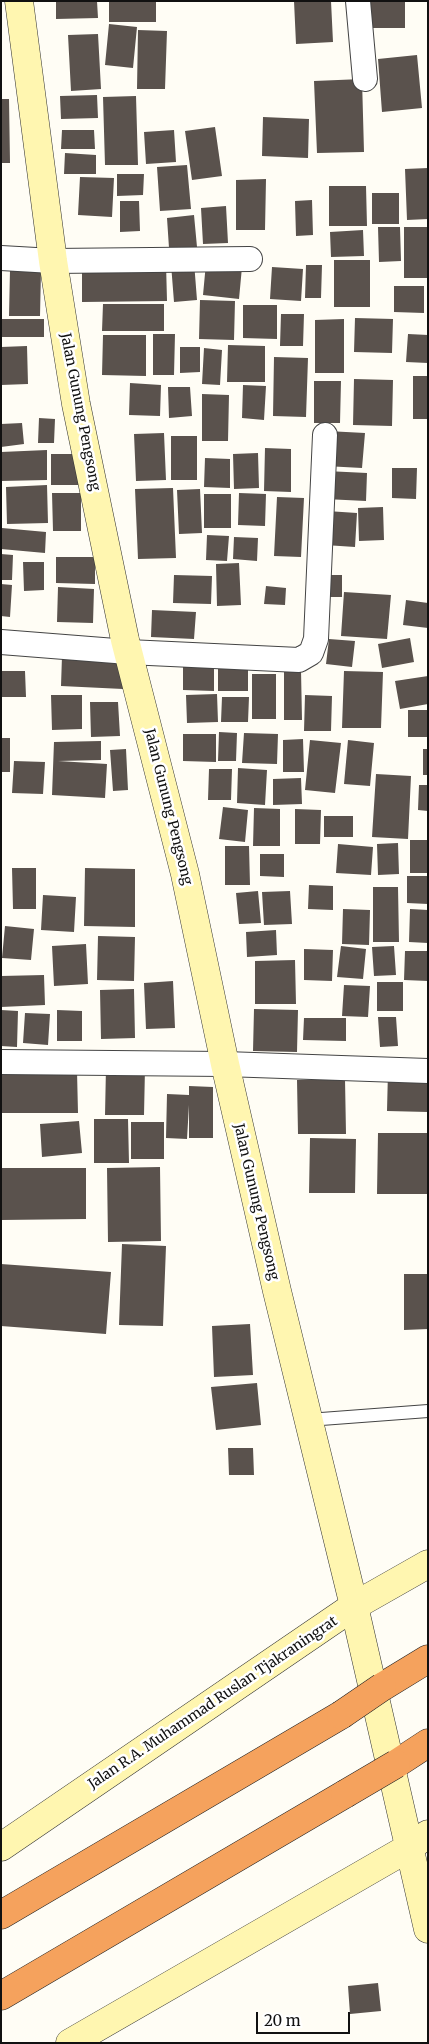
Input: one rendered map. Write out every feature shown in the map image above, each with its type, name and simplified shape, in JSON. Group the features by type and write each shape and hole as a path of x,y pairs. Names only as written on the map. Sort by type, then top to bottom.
{"highway":[{"path":"1,1916 341,1715 428,1659"},
{"path":"1,1996 396,1764 428,1743"}],"street":[{"name":"Jalan Gunung Pengsong","path":"19,1 53,261 76,404 128,652 185,874 225,1064 308,1420 354,1606 419,1841 428,1929"},
{"path":"358,1 364,79"},
{"path":"1,258 53,261 250,259"},
{"path":"1,642 128,652 298,660 311,653 316,639 325,435"},
{"path":"1,1062 225,1064 428,1071"},
{"name":"Jalan R.A. Muhammad Ruslan Tjakraningrat","path":"1,1847 354,1606 428,1564"},
{"path":"70,2043 419,1841"}],"lane":[{"path":"308,1420 428,1411"}],"building":[{"path":"56,1 97,1 98,18 56,19"},
{"path":"109,1 156,2 156,22 109,22"},
{"path":"294,1 331,1 333,42 296,44"},
{"path":"366,1 405,1 405,28 365,28"},
{"path":"109,24 137,27 133,68 105,65"},
{"path":"138,30 167,31 165,89 137,89"},
{"path":"98,34 101,89 71,91 68,35"},
{"path":"417,55 422,108 382,112 378,59"},
{"path":"362,79 364,152 317,153 314,81"},
{"path":"97,95 98,118 61,119 60,96"},
{"path":"136,96 138,165 105,165 103,97"},
{"path":"1,99 9,99 10,163 1,163"},
{"path":"263,117 309,119 308,158 262,156"},
{"path":"215,127 222,176 192,180 185,131"},
{"path":"62,130 94,130 95,149 61,149"},
{"path":"174,130 176,162 146,164 144,132"},
{"path":"65,153 96,155 96,174 64,174"},
{"path":"187,165 191,209 160,211 157,167"},
{"path":"428,168 428,219 407,220 405,169"},
{"path":"117,174 144,174 143,195 117,196"},
{"path":"80,177 114,178 112,217 78,215"},
{"path":"266,179 265,230 236,230 236,180"},
{"path":"329,186 366,186 367,226 329,226"},
{"path":"372,193 399,193 399,224 372,224"},
{"path":"312,200 313,235 296,236 295,201"},
{"path":"120,201 139,201 140,231 120,232"},
{"path":"226,206 228,243 203,244 201,208"},
{"path":"194,215 197,247 169,248 167,218"},
{"path":"378,227 400,227 401,261 379,262"},
{"path":"404,227 428,227 428,278 404,278"},
{"path":"363,230 364,256 331,257 330,232"},
{"path":"334,260 370,260 370,307 334,307"},
{"path":"194,262 197,300 174,302 171,264"},
{"path":"82,263 166,263 167,301 82,302"},
{"path":"206,263 242,267 239,299 203,295"},
{"path":"306,265 322,265 321,298 305,298"},
{"path":"272,267 303,269 301,301 270,299"},
{"path":"10,270 41,270 40,316 9,316"},
{"path":"394,286 424,286 424,313 394,312"},
{"path":"200,300 235,301 234,340 199,339"},
{"path":"103,304 164,304 164,331 102,331"},
{"path":"243,305 277,305 277,339 243,338"},
{"path":"281,314 304,314 303,346 280,346"},
{"path":"355,318 393,319 392,353 354,352"},
{"path":"1,319 44,319 44,337 1,337"},
{"path":"344,319 344,373 315,373 315,320"},
{"path":"153,334 175,334 174,375 153,375"},
{"path":"408,334 428,335 428,363 406,362"},
{"path":"103,335 146,335 146,376 102,375"},
{"path":"228,345 265,346 265,382 227,382"},
{"path":"27,346 28,384 1,385 1,347"},
{"path":"180,347 200,347 200,372 180,373"},
{"path":"204,348 222,350 220,385 202,384"},
{"path":"274,357 308,358 306,417 273,416"},
{"path":"413,376 428,376 428,419 413,419"},
{"path":"354,379 393,380 392,426 353,425"},
{"path":"314,381 341,381 340,423 314,423"},
{"path":"130,383 161,385 160,416 129,415"},
{"path":"243,385 266,386 264,420 242,418"},
{"path":"168,387 190,387 192,416 169,418"},
{"path":"202,394 229,395 228,441 202,441"},
{"path":"39,418 55,419 54,443 38,443"},
{"path":"22,423 24,444 1,447 1,424"},
{"path":"327,431 365,433 362,468 325,466"},
{"path":"164,433 166,480 136,481 134,434"},
{"path":"171,436 197,436 197,480 171,480"},
{"path":"265,448 291,449 291,492 264,491"},
{"path":"47,450 47,480 1,481 1,452"},
{"path":"258,453 259,488 234,489 233,454"},
{"path":"51,454 78,454 78,485 51,485"},
{"path":"205,458 230,459 230,488 204,487"},
{"path":"392,468 417,468 416,499 392,498"},
{"path":"326,471 367,473 366,501 325,499"},
{"path":"47,485 48,523 7,524 6,487"},
{"path":"173,488 176,558 138,559 135,489"},
{"path":"200,489 202,533 179,534 177,490"},
{"path":"52,493 81,493 81,531 53,531"},
{"path":"239,493 266,494 265,526 238,525"},
{"path":"204,494 231,494 231,528 204,528"},
{"path":"277,497 304,498 301,557 274,556"},
{"path":"383,507 384,540 359,541 358,508"},
{"path":"327,511 357,513 355,547 325,545"},
{"path":"2,528 46,532 45,553 1,549"},
{"path":"207,535 229,536 227,561 206,560"},
{"path":"234,537 258,538 257,561 233,559"},
{"path":"1,554 13,555 12,580 1,580"},
{"path":"56,557 95,557 95,584 56,583"},
{"path":"23,562 44,562 44,590 24,591"},
{"path":"239,563 241,605 217,606 216,564"},
{"path":"174,575 212,576 211,604 173,603"},
{"path":"321,575 342,575 342,597 321,597"},
{"path":"1,584 12,585 10,617 1,616"},
{"path":"266,586 286,588 285,605 264,604"},
{"path":"58,587 94,589 93,623 57,622"},
{"path":"344,592 391,595 387,639 341,636"},
{"path":"406,600 428,603 428,628 403,625"},
{"path":"152,610 196,612 194,639 151,637"},
{"path":"410,638 414,662 382,668 378,644"},
{"path":"329,639 355,641 352,667 326,664"},
{"path":"62,656 124,659 123,689 61,686"},
{"path":"183,660 214,660 214,691 183,690"},
{"path":"218,667 248,667 248,691 218,691"},
{"path":"301,670 302,720 284,720 284,671"},
{"path":"1,671 25,671 26,697 1,697"},
{"path":"344,671 383,672 381,728 342,728"},
{"path":"252,674 276,674 276,719 252,719"},
{"path":"428,676 428,704 400,709 395,681"},
{"path":"217,694 218,722 187,723 186,695"},
{"path":"51,695 82,695 82,729 52,730"},
{"path":"305,695 332,696 331,731 304,731"},
{"path":"222,697 249,697 248,722 221,722"},
{"path":"90,702 118,702 120,736 91,737"},
{"path":"408,710 428,710 428,737 408,737"},
{"path":"219,732 237,733 236,761 218,761"},
{"path":"244,733 278,734 277,764 242,763"},
{"path":"183,734 216,734 216,762 183,761"},
{"path":"1,738 10,738 10,772 1,772"},
{"path":"303,739 304,772 283,772 283,740"},
{"path":"310,740 341,743 335,793 305,790"},
{"path":"348,740 374,743 370,786 344,784"},
{"path":"101,741 101,760 58,761 107,764 105,798 52,795 54,742"},
{"path":"126,749 128,790 113,791 110,750"},
{"path":"423,749 428,749 428,775 423,775"},
{"path":"14,761 45,762 43,794 12,793"},
{"path":"238,768 267,770 265,805 237,803"},
{"path":"209,769 232,769 231,800 208,800"},
{"path":"376,774 411,776 408,839 372,837"},
{"path":"301,778 302,804 273,805 273,779"},
{"path":"419,785 428,785 428,811 418,810"},
{"path":"223,807 248,810 245,842 219,839"},
{"path":"254,808 280,809 280,846 253,846"},
{"path":"295,809 321,810 320,844 295,844"},
{"path":"324,816 353,816 353,837 324,837"},
{"path":"410,840 428,840 428,873 410,873"},
{"path":"398,843 399,874 378,875 377,844"},
{"path":"338,844 373,847 371,875 336,873"},
{"path":"225,846 249,846 250,885 225,885"},
{"path":"260,854 284,854 284,877 260,876"},
{"path":"12,868 36,868 36,909 13,909"},
{"path":"85,868 135,869 135,927 84,926"},
{"path":"407,876 428,876 428,904 407,903"},
{"path":"309,885 333,886 333,910 308,909"},
{"path":"373,887 398,887 399,942 373,942"},
{"path":"258,891 261,923 239,924 236,893"},
{"path":"290,891 292,924 264,925 262,892"},
{"path":"43,895 76,897 74,932 41,930"},
{"path":"343,909 370,910 369,945 342,944"},
{"path":"410,909 428,910 428,943 409,942"},
{"path":"5,926 34,929 31,960 2,958"},
{"path":"276,930 277,955 247,957 246,932"},
{"path":"98,936 135,937 134,981 97,980"},
{"path":"86,944 88,984 54,986 52,946"},
{"path":"341,946 366,949 363,979 337,977"},
{"path":"394,946 396,975 374,976 372,947"},
{"path":"304,949 333,950 332,981 304,980"},
{"path":"405,951 428,951 428,981 404,980"},
{"path":"295,960 296,1004 255,1004 255,961"},
{"path":"44,975 45,1005 1,1007 1,976"},
{"path":"173,981 175,1028 146,1029 144,983"},
{"path":"377,982 403,982 403,1011 377,1011"},
{"path":"344,985 370,986 368,1017 342,1016"},
{"path":"134,989 135,1038 101,1039 100,990"},
{"path":"254,1009 298,1010 297,1052 253,1051"},
{"path":"1,1010 18,1011 17,1047 1,1046"},
{"path":"57,1010 82,1011 82,1041 57,1041"},
{"path":"25,1013 50,1014 48,1045 23,1043"},
{"path":"378,1017 396,1017 398,1046 380,1047"},
{"path":"304,1018 346,1018 346,1041 303,1040"},
{"path":"106,1067 145,1068 144,1115 105,1115"},
{"path":"77,1071 78,1113 1,1113 1,1072"},
{"path":"388,1071 428,1071 428,1112 387,1111"},
{"path":"345,1079 346,1134 298,1134 297,1080"},
{"path":"189,1086 213,1087 213,1138 189,1138 189,1105 187,1139 166,1138 167,1094 189,1095"},
{"path":"94,1119 128,1119 129,1163 94,1163"},
{"path":"79,1121 82,1153 42,1157 40,1124"},
{"path":"131,1122 164,1122 164,1159 131,1159"},
{"path":"378,1133 428,1133 428,1194 377,1194"},
{"path":"310,1138 356,1139 355,1193 309,1193"},
{"path":"160,1167 161,1241 108,1242 107,1168"},
{"path":"1,1168 86,1168 86,1219 1,1220"},
{"path":"122,1244 166,1246 163,1326 119,1325"},
{"path":"1,1264 111,1272 106,1334 1,1326"},
{"path":"404,1274 428,1274 428,1329 404,1330"},
{"path":"250,1324 253,1375 214,1377 212,1326"},
{"path":"257,1383 261,1425 216,1430 211,1387"},
{"path":"228,1448 253,1448 254,1475 229,1475"},
{"path":"378,1983 381,2011 350,2014 348,1986"}]}
